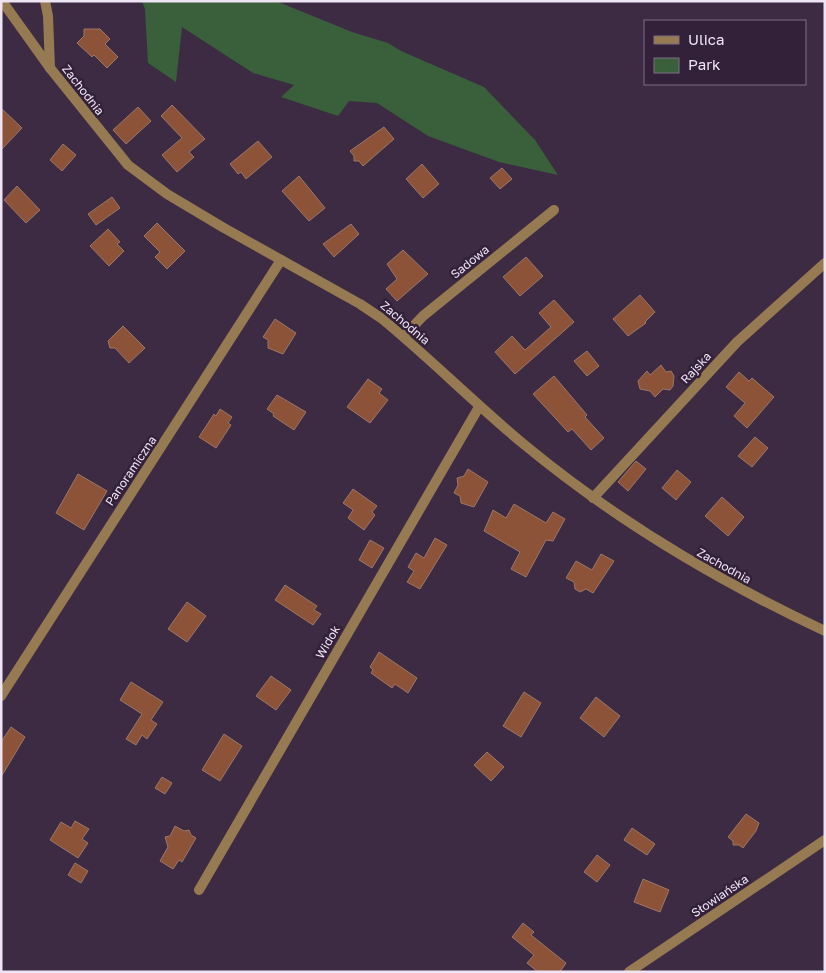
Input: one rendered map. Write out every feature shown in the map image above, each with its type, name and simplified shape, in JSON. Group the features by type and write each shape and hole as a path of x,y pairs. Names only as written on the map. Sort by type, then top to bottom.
{"street":[{"name":"Zachodnia","path":"2,1 50,68 128,165 167,194 360,304 404,336 479,407 593,498 692,563 825,631"},
{"path":"44,1 48,16 50,68"},
{"name":"Sadowa","path":"404,336 423,316 554,210"},
{"name":"Panoramiczna","path":"1,696 281,260"},
{"name":"Rajska","path":"593,498 737,342 825,263"},
{"name":"Widok","path":"199,890 479,407"},
{"name":"Słowiańska","path":"629,972 825,840"}],"green space":[{"path":"142,1 276,1 352,32 388,43 401,51 484,87 535,140 558,175 499,162 428,136 377,103 349,101 338,116 281,97 294,85 253,73 182,27 176,82 148,63 145,9"}],"building":[{"path":"84,29 100,29 110,39 105,44 118,57 107,68 94,55 92,57 77,43 84,36"},
{"path":"172,105 205,139 189,152 194,157 177,172 162,155 182,138 161,116"},
{"path":"138,107 151,121 126,144 113,130"},
{"path":"1,108 22,128 1,150"},
{"path":"384,127 394,139 363,166 359,161 354,161 354,156 350,151"},
{"path":"258,141 272,157 246,179 241,172 238,174 230,164"},
{"path":"63,144 76,155 62,171 50,160"},
{"path":"422,164 439,184 423,198 406,179"},
{"path":"502,168 512,179 500,189 490,178"},
{"path":"299,176 325,208 309,221 282,191"},
{"path":"17,186 40,210 26,223 4,200"},
{"path":"112,197 120,208 96,225 88,214"},
{"path":"157,223 185,251 167,269 155,257 160,252 144,236"},
{"path":"351,224 359,234 334,257 323,244"},
{"path":"108,229 120,242 117,244 124,251 109,266 90,246"},
{"path":"403,250 428,274 397,301 386,289 397,279 387,264"},
{"path":"526,257 543,276 520,296 503,277"},
{"path":"640,295 655,312 646,323 628,336 613,319"},
{"path":"554,300 574,322 515,374 495,352 512,336 525,350 551,327 539,313"},
{"path":"275,319 296,333 283,354 268,348 268,340 263,337"},
{"path":"123,326 145,348 129,363 115,348 110,348 108,341"},
{"path":"587,351 599,366 587,376 574,361"},
{"path":"661,365 666,372 671,371 674,376 673,386 670,390 663,389 655,397 650,391 640,389 638,381 647,371 650,375"},
{"path":"739,372 749,381 752,378 774,397 747,428 734,416 745,403 726,387"},
{"path":"554,376 587,415 585,417 604,438 591,450 572,429 568,432 533,394"},
{"path":"368,379 382,389 379,393 388,400 370,423 347,407"},
{"path":"277,395 306,412 294,430 273,416 274,414 267,409"},
{"path":"220,409 232,417 228,423 231,425 216,448 199,437 214,414 216,416"},
{"path":"755,437 768,448 752,467 738,456"},
{"path":"636,461 646,469 628,491 618,482"},
{"path":"468,469 488,482 474,507 461,503 460,496 454,493 458,485 457,478 464,476"},
{"path":"677,470 691,482 676,500 662,488"},
{"path":"78,474 107,491 84,530 56,513"},
{"path":"353,489 377,506 372,512 375,515 364,530 348,518 353,510 343,503"},
{"path":"722,497 744,517 728,536 705,516"},
{"path":"514,504 546,523 553,512 565,519 553,541 546,540 526,577 511,569 520,552 484,531 493,510 506,518"},
{"path":"435,538 447,545 420,589 407,582 414,571 408,567 416,553 424,558"},
{"path":"370,540 384,548 372,568 359,560"},
{"path":"601,554 614,561 593,593 586,589 580,592 575,589 574,582 566,578 576,561 592,570"},
{"path":"285,585 317,606 314,610 321,614 313,625 275,600"},
{"path":"187,602 206,616 187,642 168,629"},
{"path":"379,652 417,678 408,693 395,684 392,688 371,673 373,670 370,667"},
{"path":"271,676 291,690 276,710 256,696"},
{"path":"131,682 163,702 151,720 157,724 147,739 142,735 136,745 126,739 142,714 120,700"},
{"path":"524,692 541,703 521,737 503,726"},
{"path":"596,697 620,716 604,737 580,718"},
{"path":"11,727 25,737 1,777 1,742"},
{"path":"224,734 242,746 220,781 202,770"},
{"path":"487,752 504,767 491,781 474,765"},
{"path":"162,777 172,783 165,794 155,788"},
{"path":"746,814 759,823 756,831 743,848 739,845 733,845 733,841 728,837"},
{"path":"75,821 89,829 82,839 88,843 78,858 50,840 61,822 71,828"},
{"path":"175,826 184,831 189,830 191,835 196,838 182,862 179,860 173,869 160,861 168,847 165,837 170,836"},
{"path":"632,828 655,844 647,855 624,840"},
{"path":"597,855 610,865 597,882 584,872"},
{"path":"75,863 88,871 81,883 68,875"},
{"path":"643,879 669,890 660,912 634,902"},
{"path":"523,923 534,932 531,935 566,963 560,972 538,972 527,963 534,955 512,937"}]}
